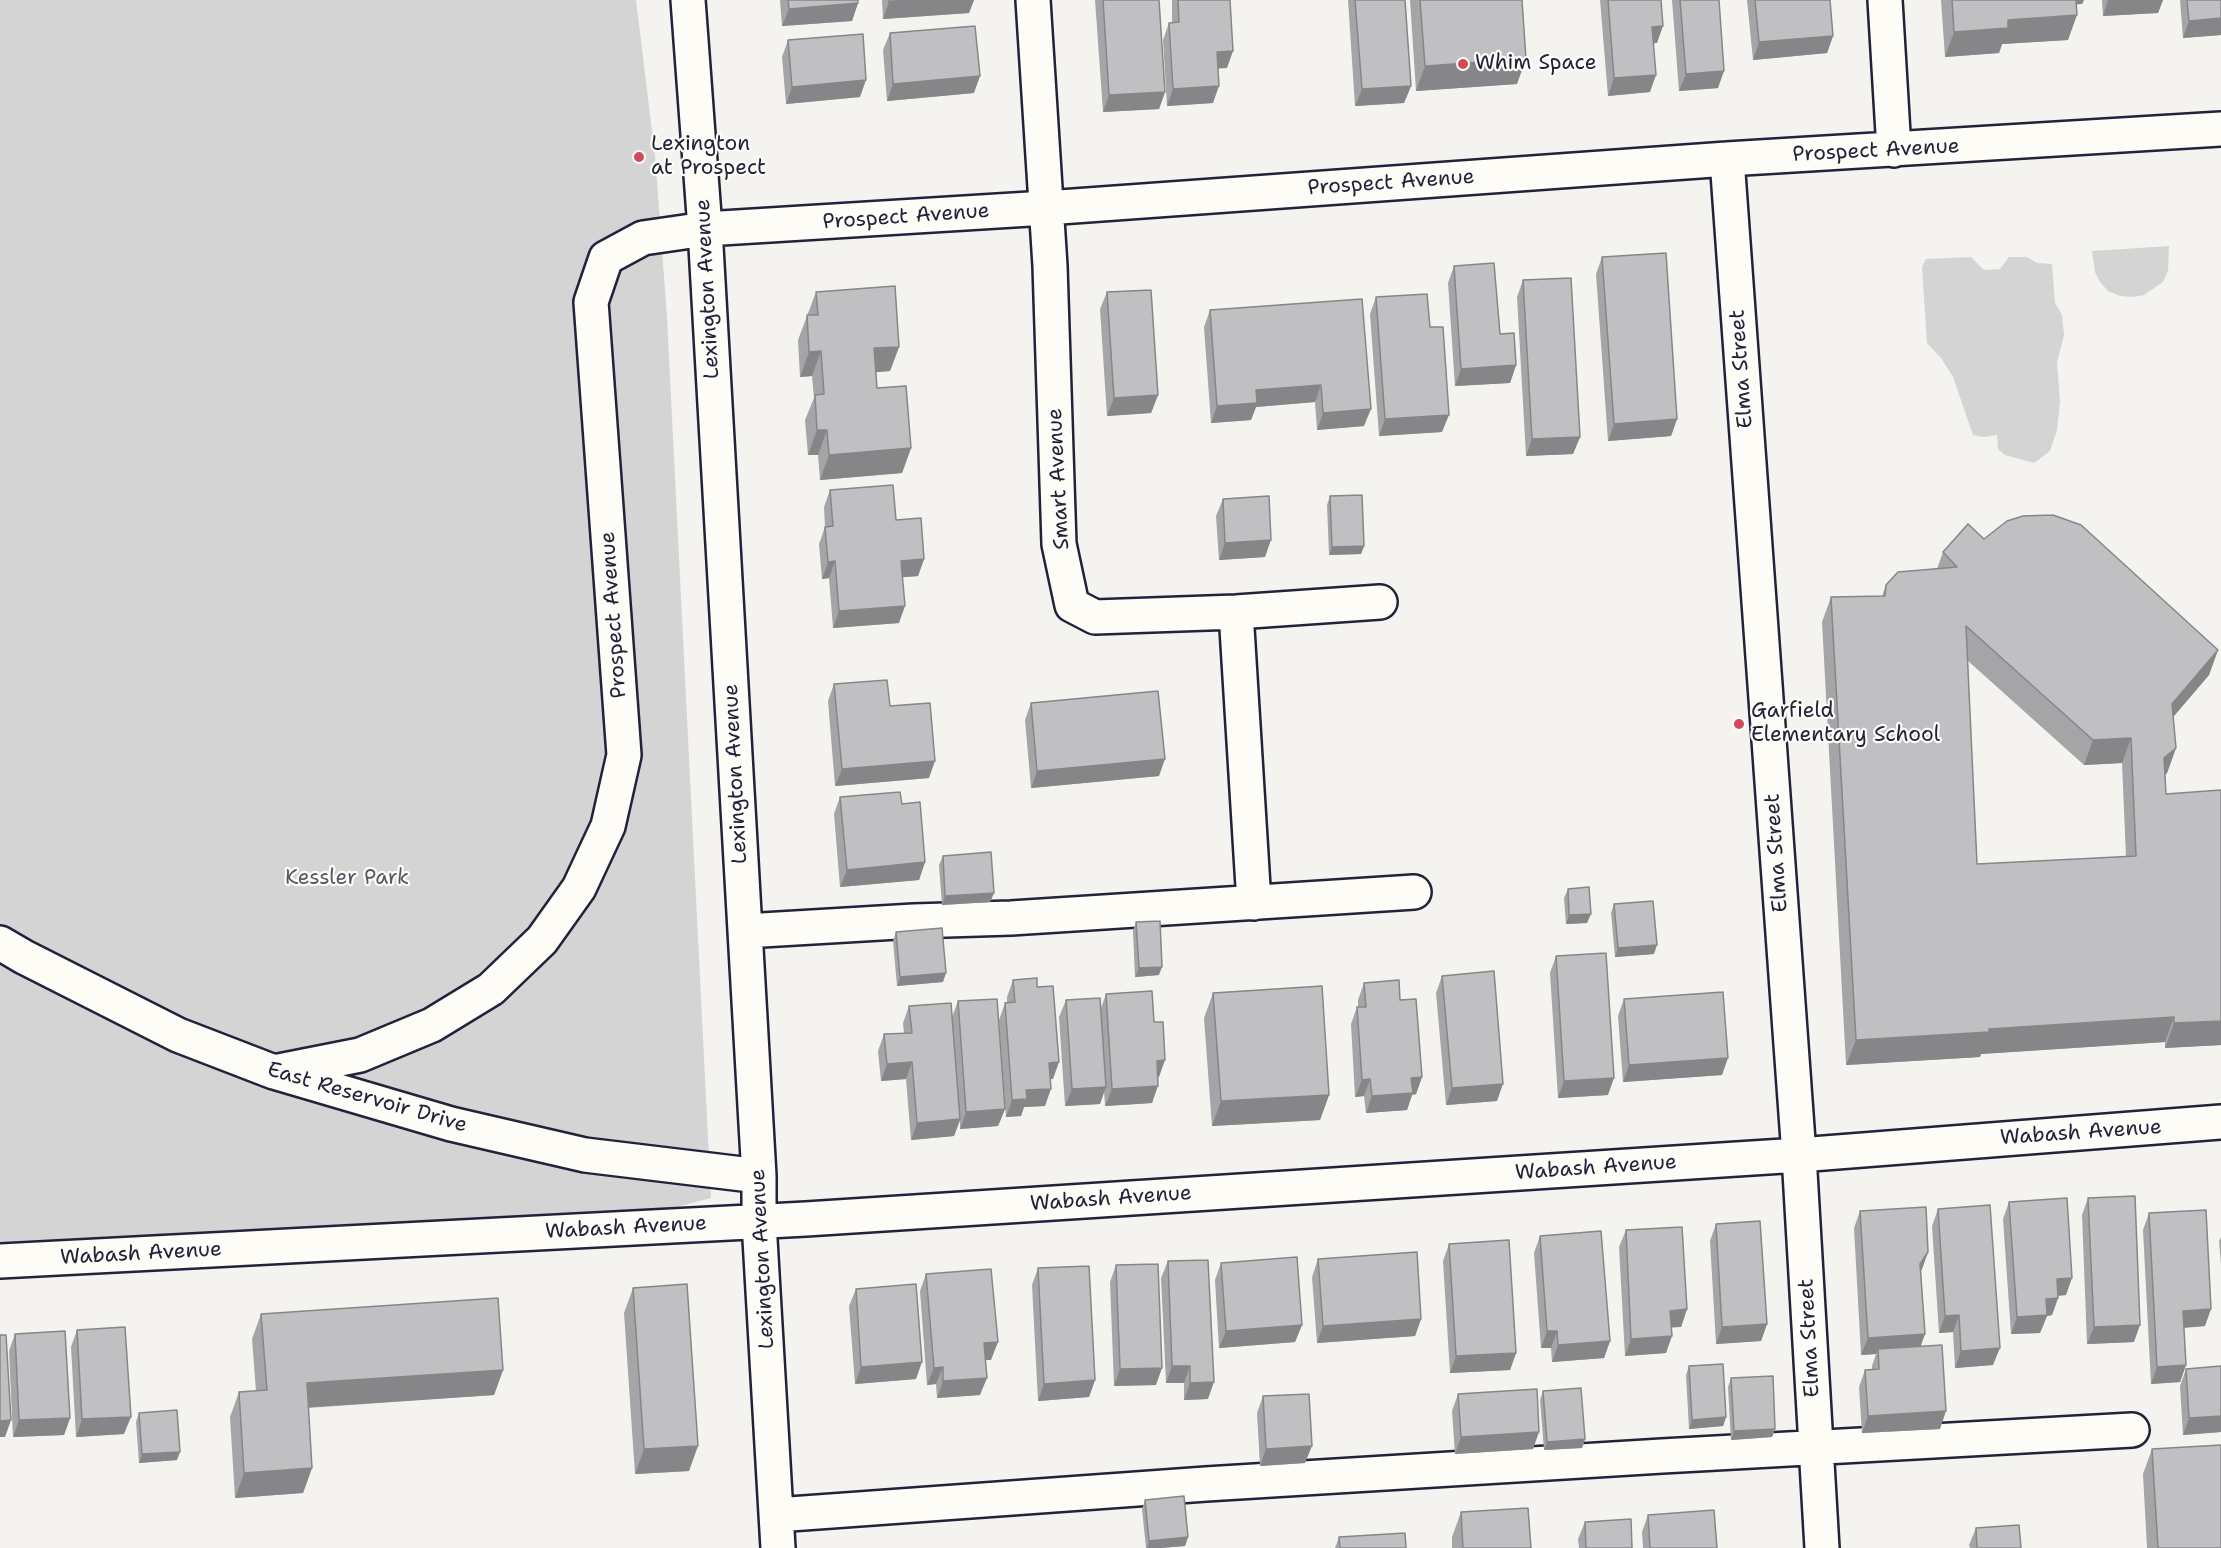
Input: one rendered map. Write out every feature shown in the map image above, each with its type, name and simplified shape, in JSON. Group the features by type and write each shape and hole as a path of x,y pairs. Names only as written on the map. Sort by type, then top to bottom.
{"street":[{"name":"Lexington Avenue","path":"688,0 705,229 778,1548"},
{"name":"Smart Avenue","path":"1033,0 1053,337 1059,544 1072,606 1095,617 1236,612"},
{"path":"1885,0 1894,150"},
{"name":"Prospect Avenue","path":"273,1072 360,1055 432,1025 491,989 542,940 579,888 608,826 624,755 591,302 606,258 643,238 705,229 1046,208 1727,159 2221,129"},
{"name":"Elma Street","path":"1727,159 1799,1155 1822,1548"},
{"path":"1254,903 1236,612 1380,602"},
{"path":"745,931 1414,892"},
{"name":"East Reservoir Drive","path":"0,943 178,1035 273,1072 451,1124 585,1155 759,1176"},
{"name":"Wabash Avenue","path":"0,1261 759,1222 1799,1155 2221,1122"},
{"path":"776,1515 1206,1484 1816,1446 2132,1430"}],"green space":[{"name":"Kessler Park","path":"0,0 636,0 655,155 667,317 711,1198 677,1207 0,1250"},
{"path":"2169,246 2168,271 2163,282 2144,295 2120,296 2108,291 2095,272 2092,251"},
{"path":"1971,257 1984,270 2000,269 2009,257 2027,257 2037,263 2052,264 2055,303 2062,315 2064,335 2057,362 2060,402 2057,430 2050,451 2034,463 2005,455 1998,449 1997,435 1984,437 1973,435 1953,377 1941,358 1927,343 1922,267 1926,259"}],"building":[{"path":"788,0 858,0 858,3 789,9"},
{"path":"889,0 922,0 889,2"},
{"path":"1103,0 1159,0 1165,92 1109,95"},
{"path":"1178,0 1230,0 1233,51 1217,52 1219,86 1173,89 1169,23 1179,22"},
{"path":"1355,0 1405,0 1411,86 1362,89"},
{"path":"1420,0 1522,0 1526,59 1425,66"},
{"path":"1608,0 1661,0 1663,26 1652,27 1656,75 1614,78"},
{"path":"1680,0 1719,0 1724,71 1686,74"},
{"path":"1755,0 1830,0 1833,36 1759,42"},
{"path":"1952,0 2076,0 2077,15 2008,20 2008,28 1954,32"},
{"path":"2187,0 2221,0 2221,18 2189,21"},
{"path":"975,26 980,76 893,84 890,33"},
{"path":"863,34 866,80 792,87 788,40"},
{"path":"1666,253 1677,419 1614,424 1602,257"},
{"path":"1494,263 1500,334 1514,333 1516,365 1461,369 1454,266"},
{"path":"1571,278 1580,437 1532,439 1523,280"},
{"path":"895,286 899,347 874,348 877,388 906,386 911,448 829,455 827,430 817,430 815,395 824,394 821,351 809,352 807,315 818,315 816,292"},
{"path":"1151,290 1158,395 1114,398 1107,292"},
{"path":"1427,294 1430,327 1443,327 1449,415 1385,419 1376,297"},
{"path":"1362,299 1371,409 1323,413 1321,385 1256,390 1257,403 1217,406 1210,310"},
{"path":"893,485 896,520 921,518 924,559 901,561 905,606 839,611 835,561 828,562 825,527 833,526 830,490"},
{"path":"1362,495 1364,546 1332,547 1330,496"},
{"path":"1269,496 1271,540 1225,543 1223,499"},
{"path":"2053,515 2081,525 2218,650 2172,704 2176,748 2164,758 2166,794 2221,790 2221,1021 2174,1023 2174,1017 1856,1040 1831,597 1885,596 1886,585 1898,572 1957,567 1943,552 1968,524 1984,539 2007,521 2023,516","holes":["1966,626 2093,740 2131,738 2136,856 1977,864"]},
{"path":"887,680 890,706 930,703 935,761 842,769 834,684"},
{"path":"1158,691 1165,759 1037,771 1031,703"},
{"path":"900,792 902,804 920,802 925,862 847,870 840,797"},
{"path":"991,852 994,893 945,896 943,856"},
{"path":"1589,887 1591,914 1569,915 1568,889"},
{"path":"1653,901 1657,945 1618,948 1614,904"},
{"path":"1160,921 1162,967 1139,968 1136,922"},
{"path":"942,928 946,973 900,977 896,932"},
{"path":"1606,953 1614,1078 1564,1081 1556,956"},
{"path":"1494,971 1503,1084 1452,1088 1442,976"},
{"path":"1037,978 1037,987 1053,986 1059,1062 1049,1063 1051,1089 1026,1090 1027,1099 1012,1100 1005,1003 1015,1002 1013,980"},
{"path":"1399,980 1400,1000 1416,999 1422,1077 1411,1078 1413,1093 1372,1096 1370,1079 1362,1080 1357,1007 1366,1007 1364,983"},
{"path":"1322,986 1329,1095 1221,1101 1213,993"},
{"path":"1152,991 1154,1022 1163,1022 1165,1060 1157,1061 1158,1086 1112,1089 1106,994"},
{"path":"1723,992 1728,1058 1629,1065 1624,999"},
{"path":"1100,998 1106,1087 1072,1089 1066,1000"},
{"path":"997,999 1005,1109 966,1112 958,1001"},
{"path":"951,1003 960,1119 917,1123 912,1062 887,1064 884,1034 912,1033 909,1006"},
{"path":"2135,1196 2140,1325 2094,1327 2088,1198"},
{"path":"2067,1198 2072,1278 2057,1279 2058,1298 2046,1299 2047,1315 2017,1317 2009,1202"},
{"path":"1990,1205 2000,1348 1961,1351 1959,1315 1945,1316 1938,1209"},
{"path":"1926,1207 1928,1252 1920,1264 1925,1334 1868,1338 1860,1211"},
{"path":"2206,1210 2211,1309 2183,1311 2186,1365 2157,1367 2149,1213"},
{"path":"1760,1221 1767,1324 1722,1327 1716,1224"},
{"path":"1682,1227 1687,1309 1670,1311 1672,1336 1631,1339 1626,1230"},
{"path":"1601,1231 1610,1341 1558,1345 1557,1331 1547,1331 1540,1236"},
{"path":"1509,1240 1516,1353 1456,1356 1449,1244"},
{"path":"1417,1252 1421,1319 1323,1326 1318,1259"},
{"path":"1297,1257 1302,1325 1226,1331 1221,1263"},
{"path":"1208,1260 1214,1382 1190,1383 1190,1366 1172,1366 1168,1261"},
{"path":"1158,1264 1162,1368 1120,1369 1116,1265"},
{"path":"1089,1266 1095,1380 1044,1384 1038,1268"},
{"path":"991,1269 998,1342 984,1343 987,1378 943,1381 943,1367 934,1368 926,1274"},
{"path":"687,1284 698,1446 644,1449 633,1288"},
{"path":"916,1284 922,1362 861,1367 856,1289"},
{"path":"498,1298 503,1370 307,1383 312,1468 244,1473 239,1392 267,1390 261,1314"},
{"path":"125,1327 131,1417 82,1419 77,1330"},
{"path":"65,1331 70,1418 19,1420 15,1334"},
{"path":"0,1335 6,1335 11,1420 0,1421"},
{"path":"1942,1345 1946,1411 1868,1416 1865,1370 1879,1369 1878,1349"},
{"path":"1723,1364 1726,1417 1692,1420 1689,1366"},
{"path":"2221,1366 2221,1416 2189,1418 2186,1369"},
{"path":"1773,1376 1775,1429 1734,1431 1731,1378"},
{"path":"1581,1388 1585,1439 1547,1442 1543,1391"},
{"path":"1537,1389 1539,1432 1461,1437 1458,1394"},
{"path":"1309,1394 1312,1446 1266,1449 1263,1396"},
{"path":"177,1410 180,1452 142,1454 139,1413"},
{"path":"2221,1445 2221,1548 2158,1548 2152,1449"},
{"path":"1184,1496 1188,1537 1149,1541 1145,1500"},
{"path":"1528,1508 1531,1548 1463,1548 1461,1512"},
{"path":"1714,1510 1717,1548 1650,1548 1648,1515"},
{"path":"1631,1519 1632,1548 1586,1548 1585,1522"},
{"path":"2019,1525 2021,1548 1977,1548 1976,1528"},
{"path":"1405,1533 1406,1548 1340,1548 1339,1537"}],"place":[{"name":"Whim Space","path":"1463,64"},
{"name":"Lexington at Prospect","path":"639,157"},
{"name":"Garfield Elementary School","path":"1739,724"}]}
